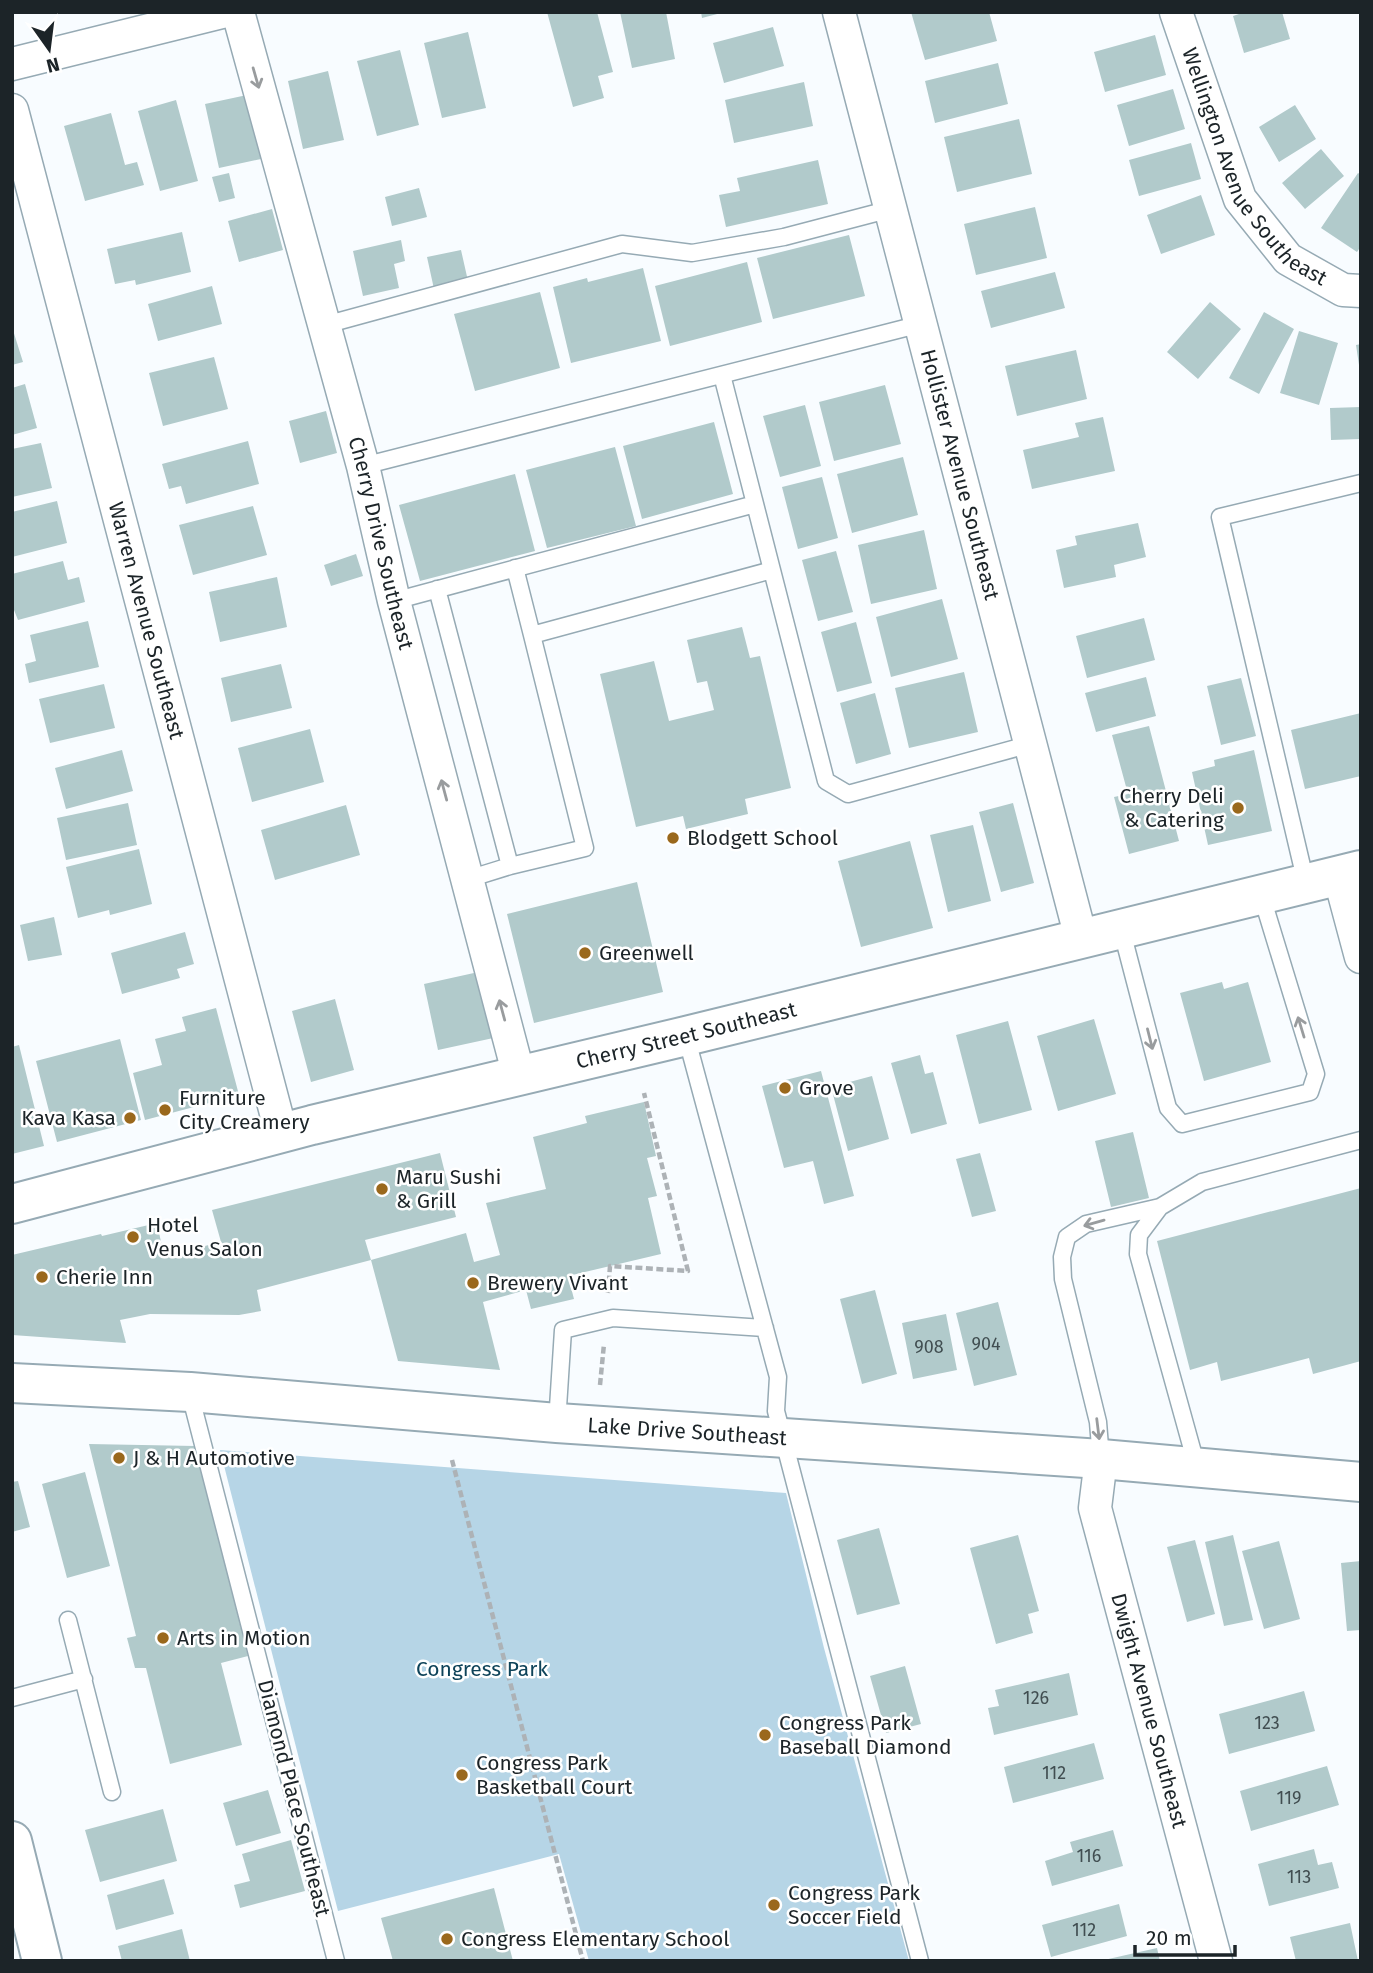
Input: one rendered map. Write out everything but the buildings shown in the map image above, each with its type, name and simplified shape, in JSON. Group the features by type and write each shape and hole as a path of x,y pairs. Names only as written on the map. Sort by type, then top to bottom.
{"street":[{"path":"12,64 222,12"},
{"name":"Cherry Drive Southeast","path":"238,12 363,466 394,600 519,1076"},
{"name":"Hollister Avenue Southeast","path":"839,12 1081,938"},
{"name":"Wellington Avenue Southeast","path":"1176,12 1240,199 1288,259 1343,290 1361,291"},
{"name":"Warren Avenue Southeast","path":"12,110 281,1132"},
{"path":"1335,876 1361,957"},
{"name":"Cherry Street Southeast","path":"12,1204 281,1132 1335,876"},
{"name":"Lake Drive Southeast","path":"12,1383 190,1392 557,1423 1101,1459 1361,1482"},
{"name":"Dwight Avenue Southeast","path":"1101,1459 1095,1508 1216,1961"},
{"path":"12,1841 42,1961"}],"lane":[{"path":"325,325 622,244 692,253 784,237 891,209"},
{"path":"363,466 920,324"},
{"path":"722,375 826,781 848,794 1031,744"},
{"path":"1335,876 1220,517 1361,483"},
{"path":"394,600 755,504"},
{"path":"467,878 585,848 515,568"},
{"path":"532,635 772,570"},
{"path":"438,589 510,866"},
{"path":"1121,928 1168,1108 1182,1124 1310,1092 1315,1074 1261,894"},
{"path":"685,1036 778,1377 776,1411 920,1961"},
{"path":"1101,1459 1098,1422 1063,1279 1062,1257 1067,1237 1086,1224 1160,1207 1202,1182 1361,1140"},
{"path":"1160,1207 1139,1235 1138,1254 1197,1468"},
{"path":"557,1423 564,1330 613,1318 765,1328"},
{"name":"Diamond Place Southeast","path":"190,1392 336,1961"},
{"path":"68,1620 112,1792"},
{"path":"12,1698 84,1679"}],"path":[{"path":"600,1385 610,1266 688,1271 644,1093"},
{"path":"452,1460 583,1961"}],"green space":[{"name":"Congress Park","path":"220,1450 786,1493 824,1648 909,1961 589,1961 559,1854 338,1911"}],"place":[{"name":"Cherry Deli & Catering","path":"1238,808"},
{"name":"Blodgett School","path":"673,838"},
{"name":"Greenwell","path":"585,953"},
{"name":"Grove","path":"785,1088"},
{"name":"Furniture City Creamery","path":"165,1110"},
{"name":"Kava Kasa","path":"130,1118"},
{"name":"Maru Sushi & Grill","path":"382,1189"},
{"name":"Hotel Venus Salon","path":"133,1237"},
{"name":"Cherie Inn","path":"42,1277"},
{"name":"Brewery Vivant","path":"473,1283"},
{"name":"J & H Automotive","path":"119,1458"},
{"name":"Arts in Motion","path":"163,1638"},
{"name":"Congress Park Baseball Diamond","path":"765,1735"},
{"name":"Congress Park Basketball Court","path":"462,1775"},
{"name":"Congress Park Soccer Field","path":"774,1905"},
{"name":"Congress Elementary School","path":"447,1939"}]}
